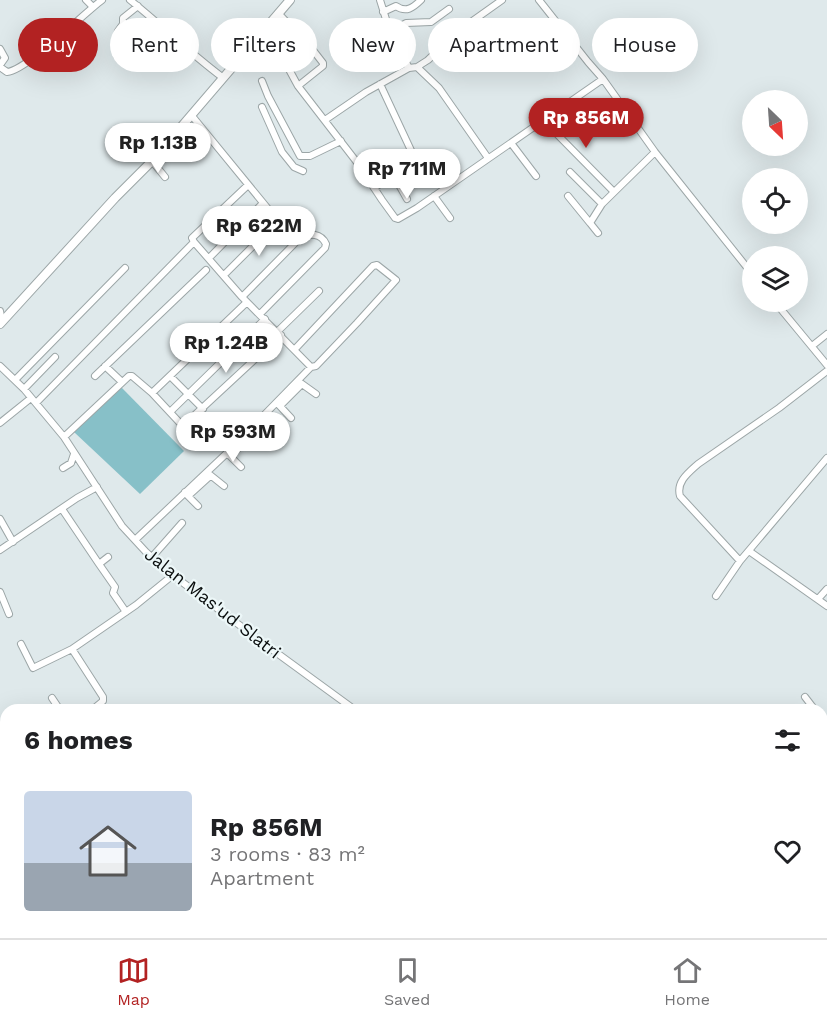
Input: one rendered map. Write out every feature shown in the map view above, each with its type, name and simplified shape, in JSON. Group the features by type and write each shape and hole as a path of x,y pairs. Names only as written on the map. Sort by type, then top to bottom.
{"street":[{"path":"86,0 93,7"},
{"path":"81,18 102,0"},
{"path":"130,0 153,18"},
{"path":"274,18 290,0"},
{"path":"380,0 385,18"},
{"path":"383,12 394,6 406,10 421,0"},
{"path":"488,158 439,88 417,66 428,60 457,32 502,0"},
{"path":"539,0 603,79 655,152 742,261"},
{"path":"123,18 138,6"},
{"path":"416,21 430,22 449,9"},
{"path":"278,13 323,63 298,86"},
{"path":"0,49 5,58 0,66 7,72 18,68"},
{"path":"199,59 222,77"},
{"path":"1,323 108,205 152,161 192,116 226,72"},
{"path":"290,72 298,86 398,219 603,79"},
{"path":"325,120 402,72"},
{"path":"262,81 300,156"},
{"path":"374,188 414,162 415,159 380,84"},
{"path":"262,107 282,152 291,163 303,171"},
{"path":"192,116 278,221 298,241"},
{"path":"543,120 614,192"},
{"path":"291,163 300,156 310,156 341,141"},
{"path":"512,143 536,176"},
{"path":"590,223 602,204 655,152"},
{"path":"152,161 165,177"},
{"path":"570,172 602,204"},
{"path":"394,176 408,199"},
{"path":"248,185 192,238 244,300 280,333 311,367"},
{"path":"434,196 450,218"},
{"path":"568,196 598,232"},
{"path":"209,258 263,203"},
{"path":"224,275 278,221"},
{"path":"152,393 244,300 303,236 314,234 322,238 327,245 260,314"},
{"path":"0,423 34,400 194,242"},
{"path":"135,540 260,424 300,383 311,367 316,366 396,280 377,265 374,266 295,348"},
{"path":"15,380 125,268"},
{"path":"95,376 206,270"},
{"path":"64,437 127,377 132,376 152,393 178,422 185,424 280,333 319,291"},
{"path":"0,311 1,323"},
{"path":"783,312 827,365"},
{"path":"170,412 265,320"},
{"path":"812,346 827,334"},
{"path":"24,389 55,357"},
{"name":"Jalan Mas'ud Slatri","path":"0,366 34,400 64,437 122,526 152,557 347,704"},
{"path":"105,366 122,382"},
{"path":"740,561 680,496 678,489 686,474 698,464 780,408 827,371"},
{"path":"170,376 203,409"},
{"path":"300,383 316,394"},
{"path":"278,404 291,418"},
{"path":"260,424 271,434"},
{"path":"228,454 241,438 260,424"},
{"path":"235,432 241,438"},
{"path":"63,468 71,463 74,454"},
{"path":"228,454 240,467"},
{"path":"716,596 740,561 827,458"},
{"path":"208,474 224,486"},
{"path":"0,550 76,498 97,488"},
{"path":"187,494 198,506"},
{"path":"62,509 114,587 113,593 126,612"},
{"path":"0,519 14,542"},
{"path":"152,557 182,523"},
{"path":"749,551 827,606"},
{"path":"99,564 108,557"},
{"path":"21,644 33,668 72,648 126,612 173,575"},
{"path":"818,599 827,590"},
{"path":"0,592 9,614"},
{"path":"72,648 103,697 103,701 99,704"},
{"path":"805,697 810,704"},
{"path":"52,698 56,704"}],"shaded area":[{"path":"121,387 184,451 140,494 74,432"}]}
